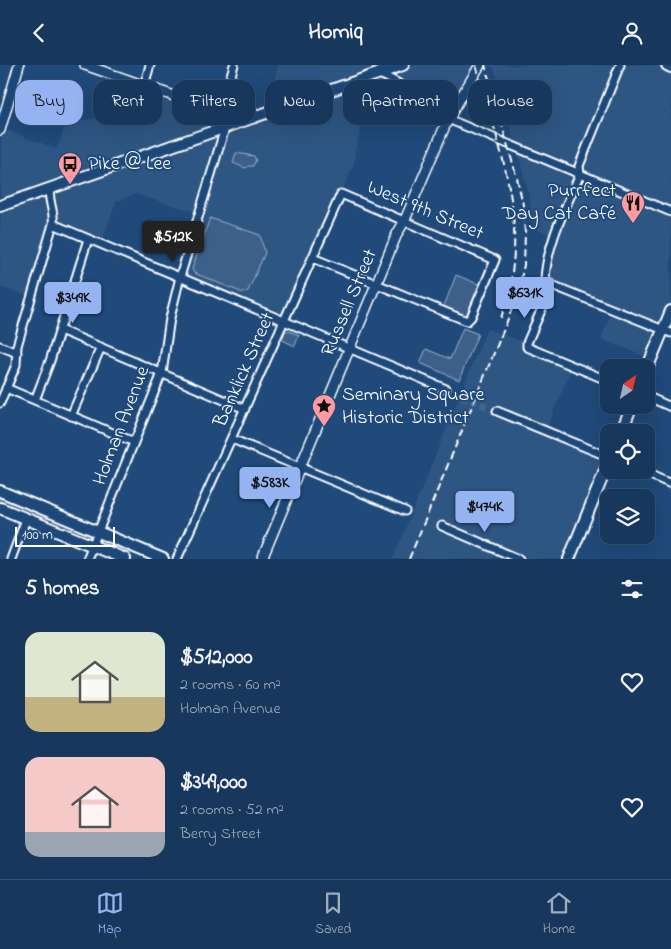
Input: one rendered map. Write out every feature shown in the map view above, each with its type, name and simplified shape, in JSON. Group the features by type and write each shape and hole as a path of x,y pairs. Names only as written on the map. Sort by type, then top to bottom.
{"main road":[{"path":"255,117 380,69 403,65"},
{"path":"667,65 671,67"},
{"path":"0,206 233,125"},
{"path":"652,359 667,332 671,311"},
{"path":"569,559 602,479"},
{"path":"0,491 163,559"},
{"path":"0,508 124,559"}],"street":[{"path":"0,130 19,65"},
{"path":"85,65 127,80"},
{"path":"146,80 150,65"},
{"path":"230,80 234,65"},
{"name":"Russell Street","path":"458,102 480,65"},
{"path":"620,65 579,166 580,174 558,227 548,259 546,279 552,285 667,332"},
{"path":"380,69 395,80"},
{"path":"458,123 671,212"},
{"name":"Russell Street","path":"262,559 376,285 445,125"},
{"name":"Holman Avenue","path":"87,559 162,373 170,318 180,277 225,128"},
{"path":"0,403 16,365 17,353 53,224 54,217 48,196 50,188"},
{"name":"West 9th Street","path":"341,194 495,260 471,317 467,321 376,285"},
{"name":"Banklick Street","path":"177,559 341,194"},
{"path":"53,224 446,389"},
{"path":"35,400 50,361 88,239"},
{"path":"313,258 376,285"},
{"path":"552,285 527,343 528,348 600,377"},
{"path":"60,330 245,409"},
{"path":"0,346 17,353"},
{"path":"71,416 101,347"},
{"path":"6,388 134,442"},
{"path":"655,400 671,407"},
{"path":"497,411 600,453"},
{"path":"232,439 405,511"},
{"path":"655,477 671,484"},
{"path":"11,559 26,519"},
{"path":"442,526 519,559"}],"shaded area":[{"path":"278,65 480,65 471,80 468,80 468,85 458,102 458,80 388,80 379,74 375,80 343,80 343,125 362,125 355,151 354,164 284,322 180,277 199,213 135,194 116,202 101,244 53,224 32,297 0,287 1,128 57,149 65,125 83,125 83,120 93,119 93,125 162,125 162,93 172,97 172,125 255,125 255,117 265,113 265,125 333,125 333,80 274,80"},
{"path":"483,65 671,65 671,333 663,330 651,359 601,339 613,309 545,279 555,237 534,228 528,191 510,125 552,125 552,80 497,80 494,68"},
{"path":"236,153 254,156 256,160 253,166 245,168 233,163"},
{"path":"210,218 260,235 265,253 248,291 243,293 194,273 192,269"},
{"path":"456,275 483,286 467,321 442,311"},
{"path":"463,328 478,334 459,380 420,363 426,349 450,359"},
{"path":"487,329 527,343 528,348 572,367 545,432 600,453 600,479 569,559 519,559 496,549 492,559 393,559"},
{"path":"286,330 299,335 295,346 282,340"},
{"path":"0,496 59,521 32,515 0,501"}],"tunnel":[{"path":"461,396 488,407"}],"railway":[{"path":"476,65 510,190 514,252 510,284 501,318"},
{"path":"409,559 517,296 524,265 525,233 523,205 485,65"}],"place":[{"name":"Pike @ Lee","path":"70,185"},
{"name":"Purrfect Day Cat Café","path":"633,224"},
{"name":"Seminary Square Historic District","path":"324,427"}]}
